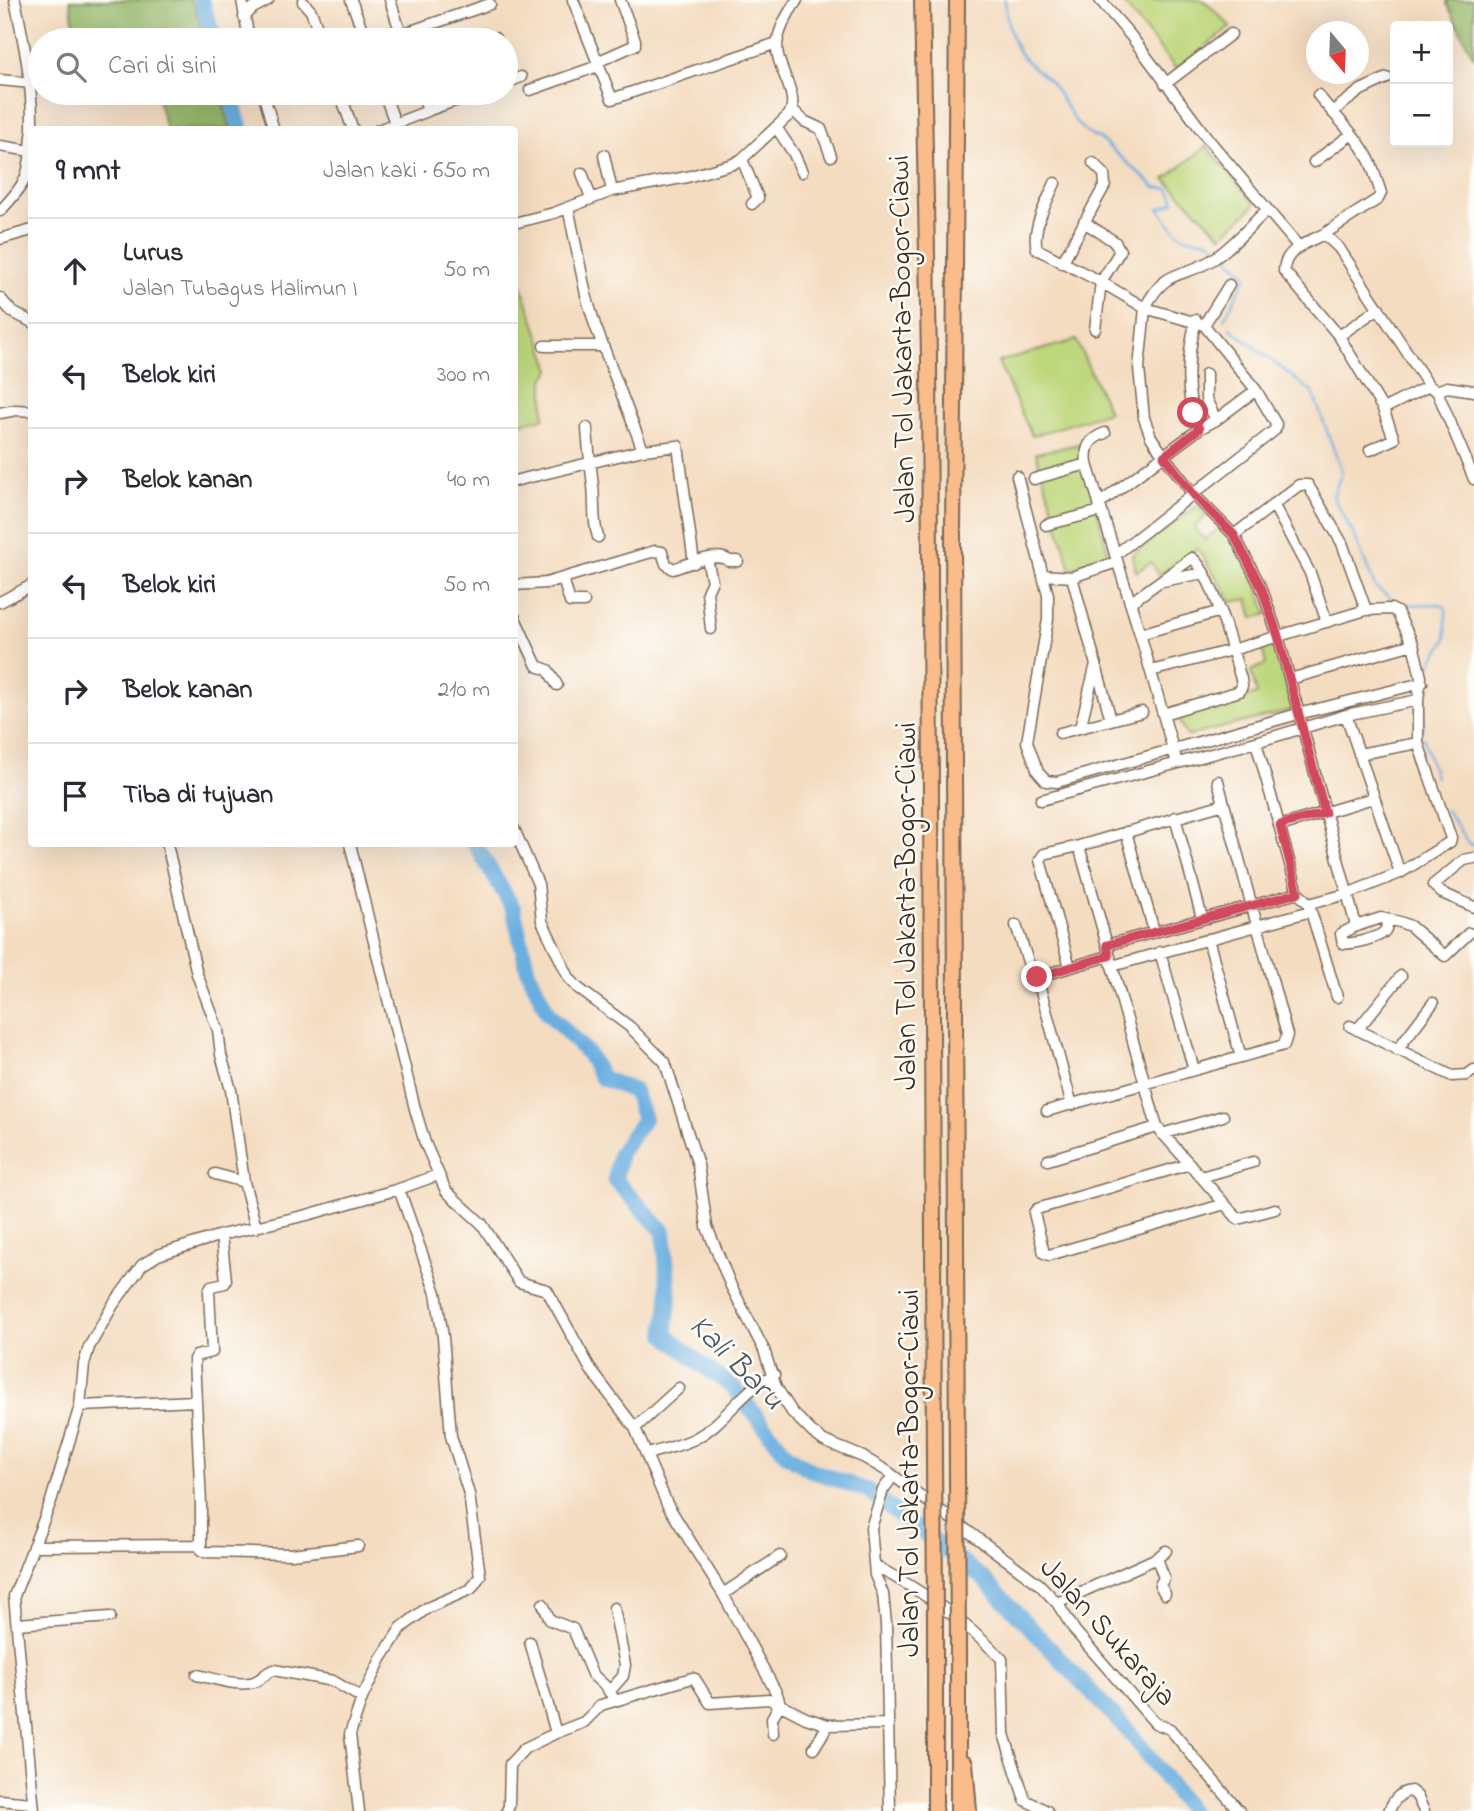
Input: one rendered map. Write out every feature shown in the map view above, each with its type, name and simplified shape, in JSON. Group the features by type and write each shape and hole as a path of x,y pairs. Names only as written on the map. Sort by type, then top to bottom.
{"highway":[{"name":"Jalan Tol Jakarta–Bogor–Ciawi","path":"922,0 929,370 935,1811"},
{"name":"Jalan Tol Jakarta–Bogor–Ciawi","path":"957,0 954,920 958,1811"},
{"path":"930,921 954,920"},
{"path":"958,1717 970,1811"}],"street":[{"path":"15,0 28,61"},
{"path":"242,0 246,28"},
{"path":"244,17 268,0"},
{"path":"351,0 362,28"},
{"path":"390,0 399,28"},
{"path":"573,0 612,99 777,43"},
{"path":"530,90 598,64 635,45 620,0"},
{"path":"797,0 785,20 777,43 778,56 791,96 792,109 804,121 821,129 831,156"},
{"path":"1100,0 1298,246"},
{"path":"303,2 312,11 318,28"},
{"path":"426,28 490,4"},
{"path":"1165,84 1231,34"},
{"path":"1332,112 1361,90 1387,78"},
{"path":"0,80 28,83"},
{"path":"1318,94 1352,134 1371,165 1381,193 1378,199 1324,234 1298,246 1287,258 1284,271 1339,336 1383,409 1394,439 1370,450"},
{"path":"31,105 32,126"},
{"path":"267,105 273,126"},
{"path":"345,105 352,126"},
{"path":"388,105 395,123"},
{"path":"427,105 429,110"},
{"path":"388,126 443,105"},
{"path":"518,222 612,191 688,177 733,164 742,159 792,109"},
{"path":"776,127 802,172"},
{"path":"1314,162 1352,134"},
{"path":"0,146 28,150"},
{"path":"604,155 612,191"},
{"path":"742,159 758,198 752,204"},
{"path":"1062,263 1105,185 1104,174 1093,163"},
{"path":"0,211 27,179 28,173"},
{"path":"582,173 592,198"},
{"path":"1043,575 1072,576 1116,558 1275,430 1275,421 1256,390 1200,323 1145,308 1037,249 1035,246 1042,213 1055,183"},
{"path":"568,207 586,295 643,450"},
{"path":"1267,210 1230,247 1212,260 1169,278 1154,292 1145,308 1139,368 1142,410 1151,437 1194,495 1234,535 1262,589 1290,679 1356,926"},
{"path":"1084,222 1118,247 1118,256 1101,282 1095,329"},
{"path":"0,239 28,231"},
{"path":"1324,234 1339,248 1433,388 1474,479"},
{"path":"1199,429 1193,413 1187,364 1200,323 1229,285"},
{"path":"0,298 12,312 28,320"},
{"path":"1339,336 1378,308"},
{"path":"544,346 603,346"},
{"path":"1206,374 1206,399 1216,420"},
{"path":"1383,409 1433,388 1474,391"},
{"path":"1046,525 1100,507 1199,429 1216,420 1256,390"},
{"path":"0,413 28,411"},
{"path":"587,428 594,488 594,524 598,537"},
{"path":"1105,433 1091,440 1087,447 1087,464 1177,763"},
{"path":"518,480 643,450 678,446 694,563"},
{"path":"1034,479 1087,464"},
{"path":"1017,476 1048,595 1048,619 1027,742 1041,777 1046,781 1057,782 1298,714 1422,683"},
{"path":"1234,535 1299,485 1308,485 1342,543 1366,610"},
{"path":"1273,504 1310,573 1327,622"},
{"path":"518,585 564,579 655,551 662,552 666,564 673,569 719,556 729,561 738,561"},
{"path":"1129,603 1192,558 1196,559 1220,611 1232,650 1242,686 1240,691 1163,714"},
{"path":"707,559 712,581 707,592 711,629"},
{"path":"1159,582 1203,573"},
{"path":"1072,576 1111,720"},
{"path":"564,579 569,602 584,602"},
{"path":"0,602 28,587"},
{"path":"1037,977 1070,967 1160,952 1310,908 1399,873 1450,842 1451,838 1418,743 1418,700 1422,683 1413,644 1400,616 1391,610 1366,610 1151,671"},
{"path":"1140,634 1220,611"},
{"path":"518,625 537,666 548,670 557,685"},
{"path":"1290,679 1413,644"},
{"path":"1080,727 1096,663"},
{"path":"1041,800 1346,715 1418,700"},
{"path":"1060,733 1142,712"},
{"path":"1346,715 1399,873"},
{"path":"1256,742 1298,893 1310,908 1338,997"},
{"path":"1359,754 1418,743"},
{"path":"1047,1111 1284,1045 1287,1035 1219,781"},
{"path":"1280,825 1373,798"},
{"path":"1070,967 1040,860 1044,854 1224,804"},
{"path":"1175,817 1202,918"},
{"path":"1126,832 1154,931"},
{"name":"Jalan Sukaraja","path":"518,838 538,884 542,921 569,978 578,988 630,1027 665,1062 698,1165 707,1227 730,1286 764,1350 776,1387 800,1422 824,1440 863,1457 893,1476 1039,1584 1137,1703 1155,1723 1170,1729 1239,1811"},
{"path":"1079,846 1144,1084 1160,1131 1238,1219 1275,1209"},
{"path":"168,847 199,981 218,1030 231,1090 244,1182 256,1228"},
{"path":"351,847 415,1110 438,1175 446,1191 482,1224 519,1282 547,1290 591,1370 635,1427 667,1504 723,1594 777,1694 780,1704 772,1718 773,1734"},
{"path":"1474,858 1464,860 1433,885 1442,893 1474,907"},
{"path":"1107,945 1298,893"},
{"path":"1388,921 1382,934 1349,945 1343,943 1341,934 1381,918 1410,926 1445,956 1469,933"},
{"path":"1016,925 1032,974 1037,977 1072,1105"},
{"path":"1208,939 1241,1056"},
{"path":"1160,952 1194,1070"},
{"path":"1401,976 1353,1028 1452,1076 1467,1075 1474,1070"},
{"path":"1397,1049 1433,1003"},
{"path":"1048,1160 1223,1116"},
{"path":"1201,1177 1253,1161"},
{"path":"1190,1164 1037,1209 1034,1213 1044,1253 1049,1255 1225,1204"},
{"path":"215,1174 244,1182"},
{"path":"0,1800 33,1807 14,1596 51,1501 80,1406 84,1364 89,1347 113,1304 142,1265 158,1255 221,1235 399,1189 438,1175"},
{"path":"359,1811 350,1734 362,1698 381,1660 401,1628 427,1608 471,1589 480,1576 469,1494 451,1436 443,1337 436,1293 399,1189"},
{"path":"221,1235 226,1280 225,1283 209,1288 212,1350 211,1354 196,1356 194,1359 201,1550 291,1554 358,1546"},
{"path":"648,1454 697,1437 720,1419 757,1382 774,1375"},
{"path":"635,1427 679,1388"},
{"path":"80,1406 196,1401"},
{"path":"890,1811 886,1624 883,1594 875,1575 871,1528 883,1490 893,1476"},
{"path":"33,1546 199,1545"},
{"path":"1057,1603 1162,1555 1164,1578 1160,1585 1165,1594"},
{"path":"723,1594 780,1556"},
{"path":"875,1566 917,1588 968,1626 1002,1659 1004,1734 1025,1800 1047,1811"},
{"path":"543,1604 550,1620 573,1629 592,1674 612,1696"},
{"path":"511,1809 510,1764 526,1748 556,1732 584,1722 612,1696 623,1676 625,1665 614,1608"},
{"path":"17,1624 110,1617"},
{"path":"530,1642 556,1732"},
{"path":"197,1675 244,1683 259,1680 267,1672 274,1670 333,1681 362,1698"},
{"path":"612,1696 692,1678 710,1703 769,1699 806,1718 828,1725 889,1724"},
{"path":"814,1748 828,1725"},
{"path":"1389,1811 1395,1799 1403,1792 1411,1791 1417,1796 1424,1811"}],"green space":[{"path":"70,0 193,0 201,28 74,28"},
{"path":"1121,0 1204,0 1231,27 1176,69"},
{"path":"1447,0 1474,0 1474,58 1447,4"},
{"path":"159,105 224,105 230,126 165,126"},
{"path":"1207,146 1255,205 1222,236 1165,179"},
{"path":"518,276 551,370 544,379 544,418 518,424"},
{"path":"1076,340 1109,412 1032,436 998,362"},
{"path":"1079,444 1108,553 1071,569 1036,453"},
{"path":"1198,505 1207,515 1194,528 1205,540 1221,526 1249,568 1268,614 1253,618 1248,599 1232,602 1197,548 1159,575 1151,562 1136,572 1132,555"},
{"path":"1275,645 1293,710 1187,736 1177,716 1257,694 1251,671 1266,664 1262,648"}],"waterway":[{"name":"Kali Baru","path":"201,0 211,28"},
{"path":"1005,0 1009,27 1019,52 1050,82 1083,130 1099,138 1155,187 1169,189 1175,202 1159,209 1181,235 1206,240 1222,250"},
{"name":"Kali Baru","path":"234,105 240,126"},
{"path":"1224,319 1247,276 1226,255"},
{"path":"1230,328 1313,393 1342,472 1333,496 1355,537 1375,587 1400,605 1440,604 1446,608 1446,640 1426,670 1425,678"},
{"path":"1423,730 1425,684"},
{"path":"1423,737 1435,777"},
{"path":"1446,810 1469,844 1474,845"},
{"name":"Kali Baru","path":"477,847 513,908 528,971 548,1013 588,1054 602,1078 634,1091 644,1119 620,1153 615,1180 664,1232 669,1300 665,1334 733,1387 787,1455 811,1470 868,1491 984,1579 1132,1735 1190,1811"}],"route":[{"path":"1037,977 1109,956 1107,945 1298,893 1280,825 1325,813 1278,636 1262,589 1234,535 1194,495 1164,456 1199,429 1193,413"}]}
